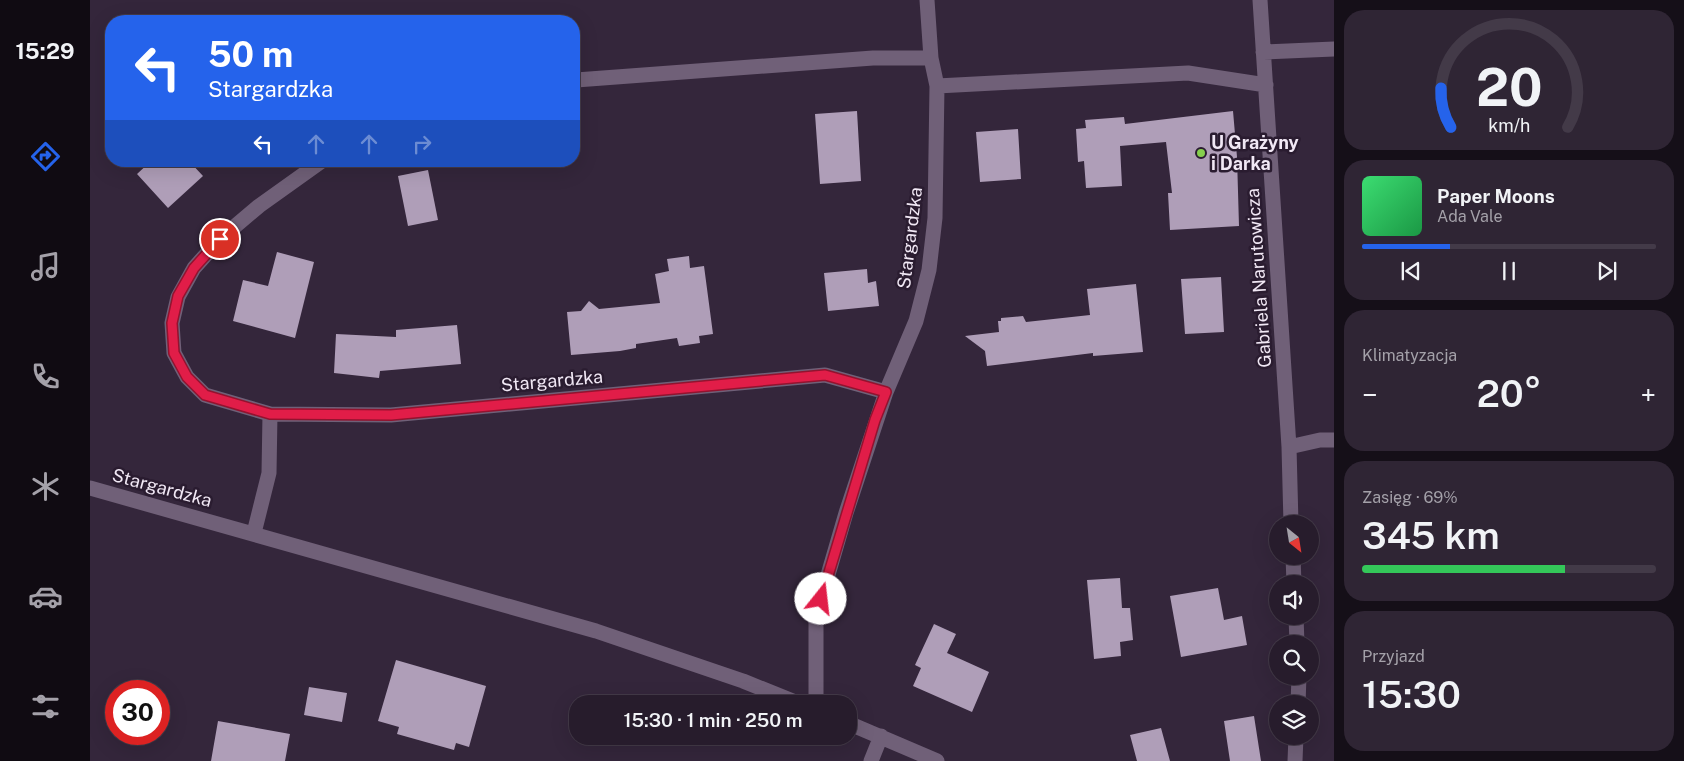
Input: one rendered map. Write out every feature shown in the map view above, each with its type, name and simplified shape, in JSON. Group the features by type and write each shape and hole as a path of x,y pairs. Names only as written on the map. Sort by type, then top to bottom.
{"street":[{"name":"Stargardzka","path":"314,167 259,206 220,239 194,268 178,296 172,323 174,353 187,377 205,395 270,414 391,415 825,375 886,392 916,321 929,270 935,218 937,86 931,58 927,0"},
{"name":"Gabriela Narutowicza","path":"1260,0 1289,447 1291,515"},
{"path":"1263,52 1334,49"},
{"path":"580,80 873,58 931,58"},
{"path":"937,86 1188,73 1266,86"},
{"path":"816,695 816,616 852,494 886,392"},
{"path":"254,533 269,473 270,414"},
{"path":"1289,447 1320,440 1334,440"},
{"name":"Stargardzka","path":"90,488 596,631 743,681 778,695"},
{"path":"857,727 937,761"},
{"path":"871,761 881,736"},
{"path":"1295,761 1296,745"}],"building":[{"path":"857,111 861,181 820,184 815,114"},
{"path":"1233,111 1237,157 1239,226 1170,230 1168,193 1172,193 1166,142 1120,146 1122,186 1086,188 1084,161 1078,162 1076,129 1086,128 1085,120 1124,117 1125,124"},
{"path":"1018,129 1021,179 980,182 976,132"},
{"path":"145,167 195,167 203,176 168,208 137,174"},
{"path":"428,170 438,220 408,226 398,176"},
{"path":"277,252 314,262 295,338 233,321 243,280 268,286"},
{"path":"689,256 690,268 704,266 713,334 699,336 700,343 679,346 677,338 636,344 636,348 620,351 571,355 567,312 581,311 589,301 599,309 660,303 655,274 669,271 667,259"},
{"path":"867,269 868,283 876,281 879,306 828,311 824,273"},
{"path":"1221,277 1224,332 1185,334 1181,279"},
{"path":"1136,284 1143,352 1093,356 1093,353 987,366 985,351 965,336 999,332 998,321 1001,321 1001,318 1023,316 1026,322 1090,315 1087,289"},
{"path":"457,325 461,364 380,371 379,378 334,373 336,334 396,337 396,330"},
{"path":"1120,578 1122,608 1130,608 1133,640 1120,642 1121,656 1094,659 1087,580"},
{"path":"1218,588 1224,620 1242,616 1247,645 1181,657 1170,596"},
{"path":"934,624 956,634 947,653 989,672 972,712 913,686 921,668 915,665"},
{"path":"396,660 486,686 469,747 456,743 454,750 397,734 399,727 378,721"},
{"path":"309,687 347,693 342,722 304,715"},
{"path":"1254,716 1261,761 1230,761 1224,721"},
{"path":"218,721 290,734 285,761 211,761"},
{"path":"1161,728 1170,761 1137,761 1130,735"}],"place":[{"name":"U Grażyny i Darka","path":"1201,153"}],"route":[{"path":"220,239 194,268 178,296 172,323 174,353 187,377 205,395 270,414 391,415 825,375 886,392 875,420 821,599"}]}
